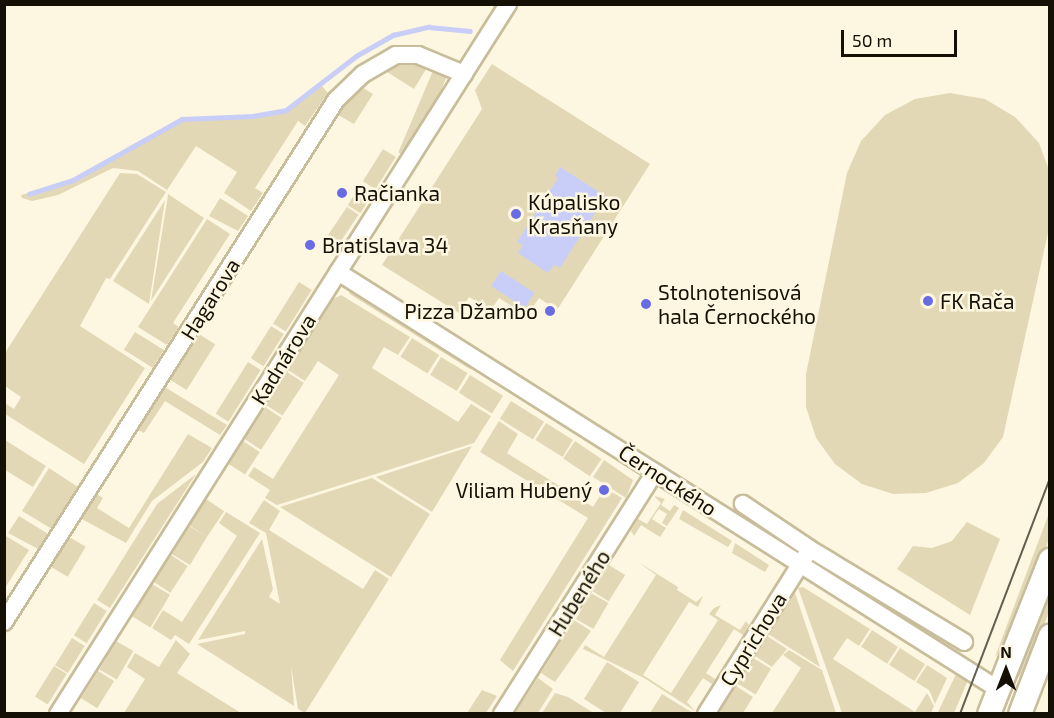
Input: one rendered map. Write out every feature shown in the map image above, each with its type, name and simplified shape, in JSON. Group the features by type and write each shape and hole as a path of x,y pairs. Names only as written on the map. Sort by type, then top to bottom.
{"main road":[{"path":"989,714 1050,560"},
{"path":"998,689 1022,709 1050,636"}],"street":[{"name":"Kadnárova","path":"58,714 508,4"},
{"name":"Hagarova","path":"4,622 336,100 363,74 396,55 418,55 464,74"},
{"name":"Černockého","path":"337,274 998,689"},
{"name":"Hubeného","path":"502,714 655,472"},
{"path":"743,504 810,549 964,642"},
{"name":"Cyprichova","path":"706,714 810,549"}],"shaded area":[{"path":"390,61 429,64 414,89 387,72 385,64"},
{"name":"Kúpalisko Krasňany","path":"492,64 650,164 557,310 539,298 527,316 499,298 491,310 469,297 459,313 382,265 482,109 475,90"},
{"path":"435,66 449,72 412,158 398,153"},
{"path":"357,84 373,94 354,124 333,112"},
{"path":"322,86 328,93 305,126 298,121 255,188 263,193 251,211 224,193 237,172 196,146 167,190 138,171 113,168 58,195 32,201 22,198 21,195 74,181 182,120 253,117 287,111"},
{"name":"FK Rača","path":"950,93 985,99 1015,117 1039,143 1049,170 1049,228 1003,437 984,463 958,483 926,493 893,494 862,484 835,464 816,438 806,407 806,374 847,173 861,141 885,115 915,99"},
{"path":"383,149 396,157 376,189 363,181"},
{"path":"120,173 137,174 166,192 110,279 106,278 80,326 145,368 84,464 5,414 5,403 14,409 21,397 5,386 5,353"},
{"path":"361,184 374,192 360,213 348,205"},
{"path":"168,195 204,218 151,301"},
{"path":"220,198 248,216 238,231 209,216"},
{"path":"165,200 149,304 113,281"},
{"path":"347,207 359,215 333,252 322,244"},
{"path":"207,219 230,234 173,323 179,327 167,345 138,327"},
{"path":"299,282 312,290 286,332 273,324"},
{"path":"351,290 472,366 470,369 349,293"},
{"path":"341,295 410,337 398,355 384,347 372,368 458,422 471,404 491,416 474,443 277,505 265,498 270,490 248,476 254,467 273,479 339,375 318,361 305,381 288,370 333,299"},
{"path":"271,326 284,334 264,366 251,358"},
{"path":"194,331 215,344 187,390 165,377"},
{"path":"135,332 164,350 153,368 124,350"},
{"path":"412,338 439,355 427,374 400,357"},
{"path":"441,357 468,373 457,391 430,375"},
{"path":"248,362 261,370 228,422 216,414"},
{"path":"287,372 304,383 283,416 266,405"},
{"path":"470,375 503,396 492,413 459,393"},
{"path":"163,386 227,425 220,435 165,401 144,433 136,429"},
{"path":"511,401 544,422 533,439 500,419"},
{"path":"265,407 282,418 261,450 244,439"},
{"path":"499,421 518,434 507,453 593,507 605,488 622,498 513,671 500,660 588,518 480,452"},
{"path":"546,423 573,440 563,457 535,440"},
{"path":"188,434 212,448 203,462 152,501 126,543 80,518 95,493 103,498 97,508 129,528"},
{"path":"5,440 46,466 33,487 5,470"},
{"path":"243,441 260,452 245,475 228,464"},
{"path":"575,441 602,459 590,476 563,458"},
{"path":"472,446 432,512 376,477"},
{"path":"604,460 633,480 626,498 593,477"},
{"path":"49,468 78,487 81,494 57,532 22,511"},
{"path":"196,474 110,608 97,600 157,504"},
{"path":"372,478 430,514 391,577 280,507"},
{"path":"654,496 665,499 661,505 670,511 674,505 679,508 667,526 662,523 667,514 659,509 652,519 666,528 660,537 641,525 634,536 631,531 638,519 647,524 661,503"},
{"path":"206,499 224,511 207,537 189,525"},
{"path":"264,500 280,511 269,530 363,589 375,570 389,579 305,713 298,709 291,666 294,706 197,644 245,634 245,631 198,640 262,539 273,589 269,597 280,604 266,533 249,523"},
{"path":"683,510 732,541 728,547 679,519"},
{"path":"226,512 260,533 189,644 175,635 171,640 152,628 163,610 182,622 237,536 219,523"},
{"path":"1049,513 1049,539 1010,639 995,657"},
{"path":"19,516 53,537 42,551 8,533"},
{"path":"967,522 1000,539 970,615 897,569 913,546 932,548 952,541"},
{"path":"189,526 207,537 190,565 172,554"},
{"path":"66,535 86,547 68,577 48,565"},
{"path":"6,536 29,550 5,588 4,538"},
{"path":"735,543 769,565 765,572 732,553"},
{"path":"171,555 188,566 170,593 154,582"},
{"path":"638,562 678,587 677,590 696,602 703,596 698,607 689,602 643,675 671,693 718,620 709,614 714,608 721,605 715,615 740,630 746,621 749,625 743,635 734,629 706,673 715,679 712,684 703,678 687,702 695,711 644,678 583,649 585,645 604,657 656,575"},
{"path":"609,565 625,575 609,601 593,591"},
{"path":"1049,583 1049,611 1033,657 1019,677 1012,678"},
{"path":"152,584 170,595 150,627 132,617"},
{"path":"803,587 870,629 859,646 847,638 833,659 915,712 927,693 934,706 931,713 842,713 798,588"},
{"path":"591,593 608,603 593,629 576,619"},
{"path":"795,593 820,667 768,634"},
{"path":"94,603 107,611 87,643 74,635"},
{"path":"574,620 591,631 555,682 541,673"},
{"path":"872,630 898,647 887,664 861,647"},
{"path":"767,636 787,649 772,667 755,656"},
{"path":"72,638 85,646 68,673 55,665"},
{"path":"176,640 190,654 177,673 241,713 124,713 145,679 127,667 135,653 159,667"},
{"path":"116,641 133,651 117,680 100,670"},
{"path":"900,648 925,664 914,681 889,665"},
{"path":"789,650 822,670 836,713 772,713 801,668 783,655"},
{"path":"753,658 771,669 756,695 738,684"},
{"path":"607,662 639,682 620,713 606,713 584,699"},
{"path":"927,665 947,678 935,704 929,690 916,682"},
{"path":"54,666 67,674 48,704 35,697"},
{"path":"98,671 114,681 97,708 81,698"},
{"path":"956,674 968,680 954,713 938,712"},
{"path":"538,678 553,689 538,713 515,713"},
{"path":"736,686 753,697 743,713 720,711"},
{"path":"482,690 497,696 486,713 467,713"},
{"path":"555,693 568,697 594,713 542,713"},
{"path":"662,694 693,713 650,713"}],"water":[{"path":"560,167 610,199 604,207 600,205 560,268 554,265 548,273 518,253 523,245 517,242 558,178 555,176"},
{"path":"501,271 535,293 525,308 491,286"}],"waterway":[{"path":"29,194 73,180 182,119 253,116 286,110 356,56 393,35 429,27 470,31"}],"tram line":[{"path":"960,714 1050,478"}],"place":[{"name":"Račianka","path":"342,193"},
{"name":"Kúpalisko Krasňany","path":"516,214"},
{"name":"Bratislava 34","path":"310,245"},
{"name":"FK Rača","path":"928,301"},
{"name":"Stolnotenisová hala Černockého","path":"646,304"},
{"name":"Pizza Džambo","path":"550,311"},
{"name":"Viliam Hubený","path":"604,490"}]}
